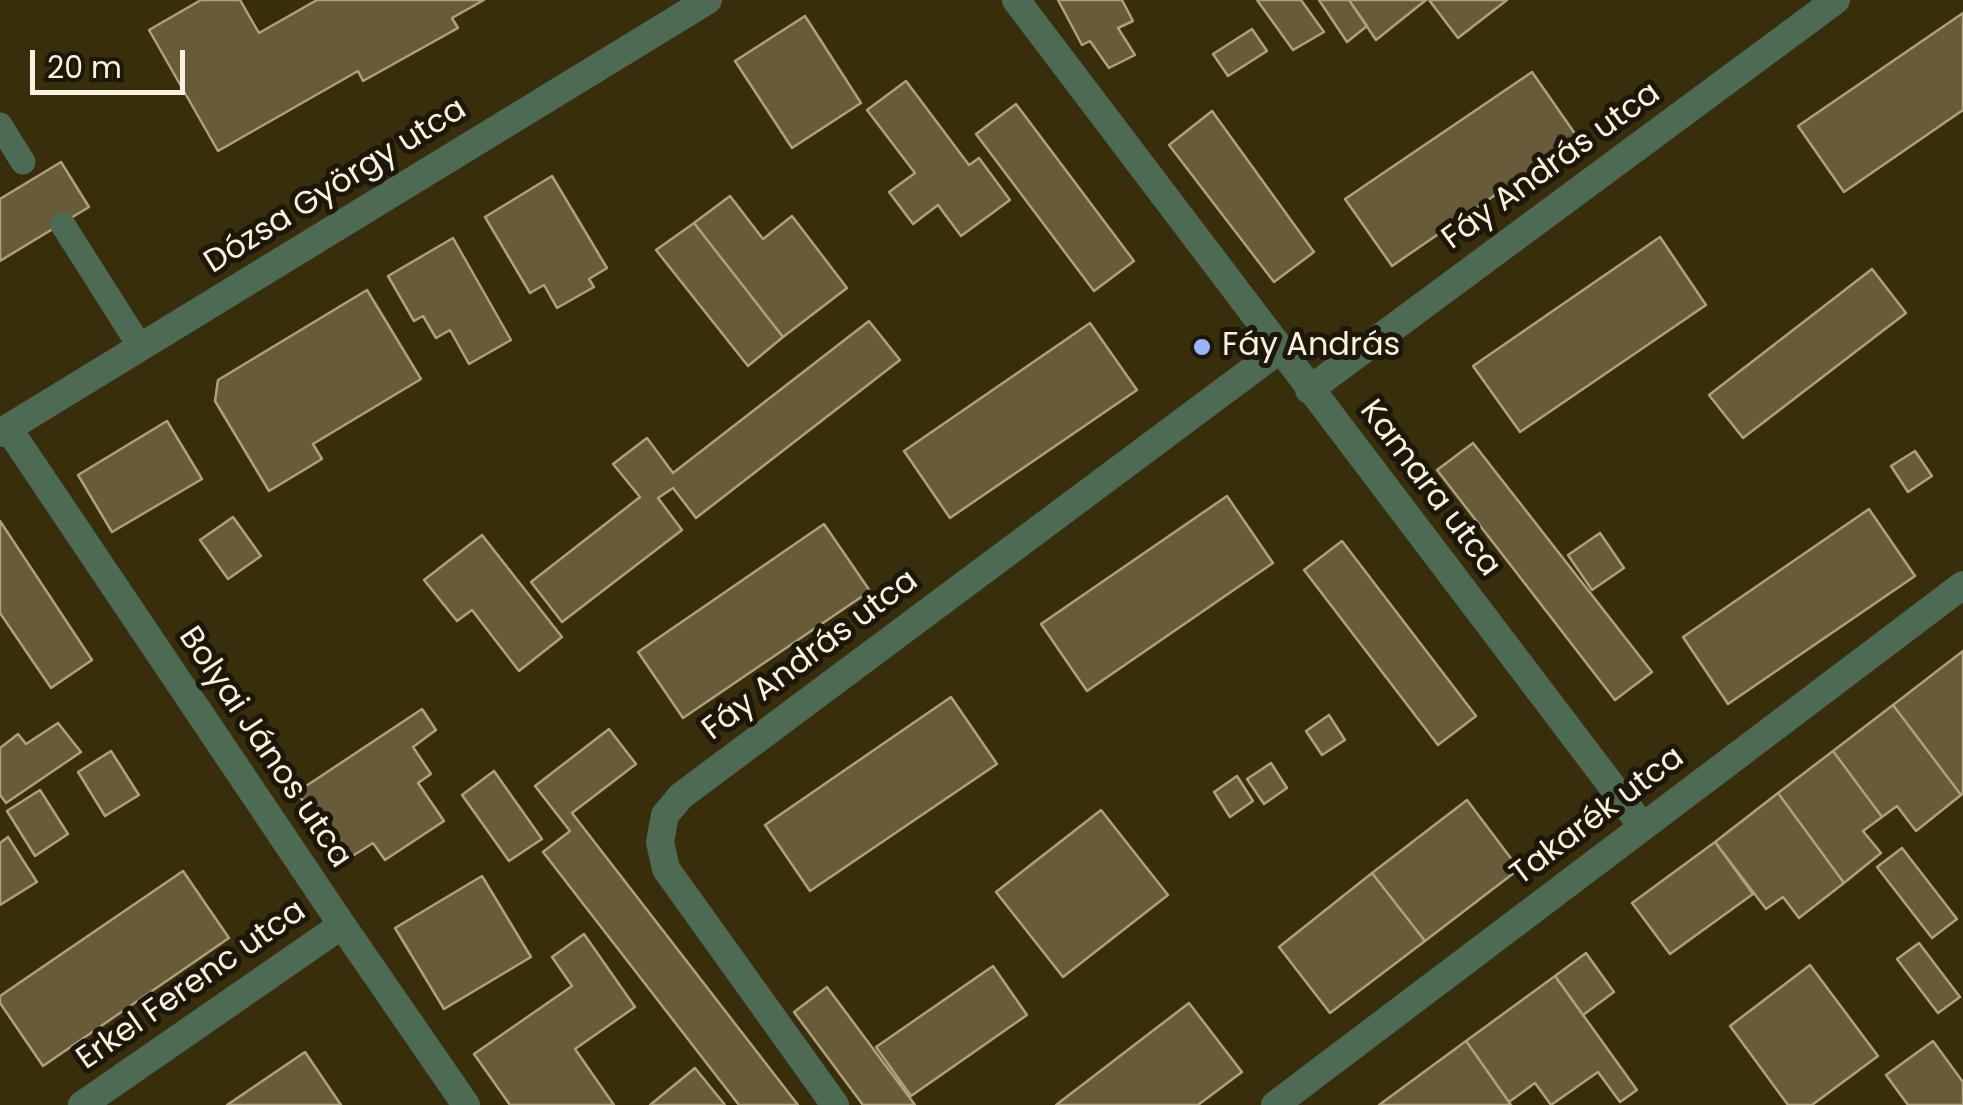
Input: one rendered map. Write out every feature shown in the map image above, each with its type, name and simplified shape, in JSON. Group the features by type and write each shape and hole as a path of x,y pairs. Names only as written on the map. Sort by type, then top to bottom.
{"street":[{"name":"Dózsa György utca","path":"4,430 708,0"},
{"name":"Kamara utca","path":"1016,0 1643,827"},
{"name":"Fáy András utca","path":"1309,390 1836,0"},
{"name":"Fáy András utca","path":"835,1105 666,868 660,842 666,815 697,784 1279,350"},
{"name":"Bolyai János utca","path":"4,430 466,1105"},
{"name":"Takarék utca","path":"1275,1105 1963,585"},
{"name":"Erkel Ferenc utca","path":"82,1105 342,926"}],"lane":[{"path":"0,125 23,162"},
{"path":"63,225 140,348"}],"building":[{"path":"201,0 240,0 259,33 317,0 484,0 452,18 458,28 363,81 358,71 218,151 149,30"},
{"path":"1058,0 1122,0 1133,21 1118,28 1135,55 1109,68 1090,41 1082,45"},
{"path":"1257,0 1301,0 1324,32 1293,50"},
{"path":"1319,0 1349,0 1367,26 1347,42"},
{"path":"1349,0 1426,0 1376,40"},
{"path":"1429,0 1507,0 1458,38"},
{"path":"1963,13 1963,110 1844,192 1798,126"},
{"path":"805,16 861,103 792,148 735,61"},
{"path":"1252,29 1267,51 1228,76 1213,54"},
{"path":"1532,72 1578,138 1392,266 1345,199"},
{"path":"906,81 969,165 979,158 1010,200 961,236 938,205 913,224 889,192 915,173 867,110"},
{"path":"1016,104 1134,261 1094,291 976,134"},
{"path":"1212,111 1314,252 1274,282 1169,145"},
{"path":"61,162 89,207 0,261 0,199"},
{"path":"552,176 607,268 589,279 594,287 557,308 544,285 530,293 485,217"},
{"path":"730,196 763,239 792,216 847,288 783,337 694,223"},
{"path":"694,223 783,337 748,366 656,250"},
{"path":"1660,237 1706,305 1520,432 1473,366"},
{"path":"453,238 511,340 469,364 450,330 436,338 423,316 414,321 388,276"},
{"path":"1872,269 1906,313 1743,438 1709,395"},
{"path":"367,290 421,379 313,444 322,459 269,491 215,401 218,380"},
{"path":"869,321 900,360 696,518 673,488 658,498 682,530 562,622 531,582 640,497 613,464 647,438 673,473"},
{"path":"1090,323 1137,390 950,518 904,451"},
{"path":"167,421 202,479 112,532 78,475"},
{"path":"1473,443 1652,672 1615,700 1437,470"},
{"path":"1915,451 1932,476 1908,492 1891,466"},
{"path":"1227,496 1273,563 1087,691 1041,624"},
{"path":"1869,509 1915,576 1728,704 1683,637"},
{"path":"233,517 261,556 228,579 200,540"},
{"path":"0,521 92,660 51,688 0,613"},
{"path":"824,524 870,591 683,718 638,652"},
{"path":"1600,533 1624,568 1592,590 1568,555"},
{"path":"482,535 562,637 519,671 472,610 457,621 424,580"},
{"path":"1342,541 1476,716 1438,745 1304,570"},
{"path":"1963,651 1963,793 1961,795 1893,705"},
{"path":"951,697 997,764 810,891 765,825"},
{"path":"1893,705 1961,795 1916,831 1897,806 1882,817 1833,751"},
{"path":"422,709 436,730 413,747 431,774 418,783 444,821 385,860 373,843 343,862 297,792"},
{"path":"1329,715 1345,740 1322,755 1306,731"},
{"path":"58,723 81,752 6,803 0,795 0,748 18,734 26,744"},
{"path":"609,729 636,764 572,813 798,1105 739,1105 543,852 570,831 535,786"},
{"path":"111,751 139,795 105,816 78,772"},
{"path":"1833,751 1882,817 1863,831 1881,853 1844,883 1778,793"},
{"path":"1271,763 1287,788 1264,804 1247,779"},
{"path":"494,771 542,839 509,861 462,795"},
{"path":"1237,776 1253,801 1230,817 1214,792"},
{"path":"40,790 68,834 35,856 7,811"},
{"path":"1778,793 1844,883 1799,918 1783,897 1766,909 1715,842"},
{"path":"1467,800 1519,869 1425,941 1372,873"},
{"path":"1101,810 1168,895 1063,977 996,892"},
{"path":"8,837 37,882 0,905 0,843"},
{"path":"1715,842 1753,894 1670,954 1632,903"},
{"path":"1902,848 1957,919 1932,938 1877,867"},
{"path":"183,871 229,938 43,1066 0,1003 0,996"},
{"path":"1372,873 1425,941 1330,1013 1279,947"},
{"path":"482,876 531,957 444,1009 395,928"},
{"path":"584,934 635,1007 575,1049 614,1105 510,1105 474,1054 572,986 552,957"},
{"path":"1919,943 1960,997 1938,1013 1897,959"},
{"path":"1586,953 1614,992 1583,1015 1555,976"},
{"path":"1810,965 1878,1056 1812,1105 1788,1105 1730,1026"},
{"path":"993,966 1027,1015 911,1096 876,1047"},
{"path":"1555,976 1637,1090 1620,1102 1598,1072 1551,1105 1535,1083 1509,1102 1466,1041"},
{"path":"827,987 915,1105 863,1105 794,1012"},
{"path":"1189,1003 1242,1072 1198,1105 1056,1105"},
{"path":"1466,1041 1511,1105 1379,1105"},
{"path":"1933,1041 1963,1082 1963,1105 1908,1105 1886,1075"},
{"path":"305,1052 341,1105 227,1105"},
{"path":"695,1068 725,1105 650,1105"}],"place":[{"name":"Fáy András","path":"1202,347"}]}
